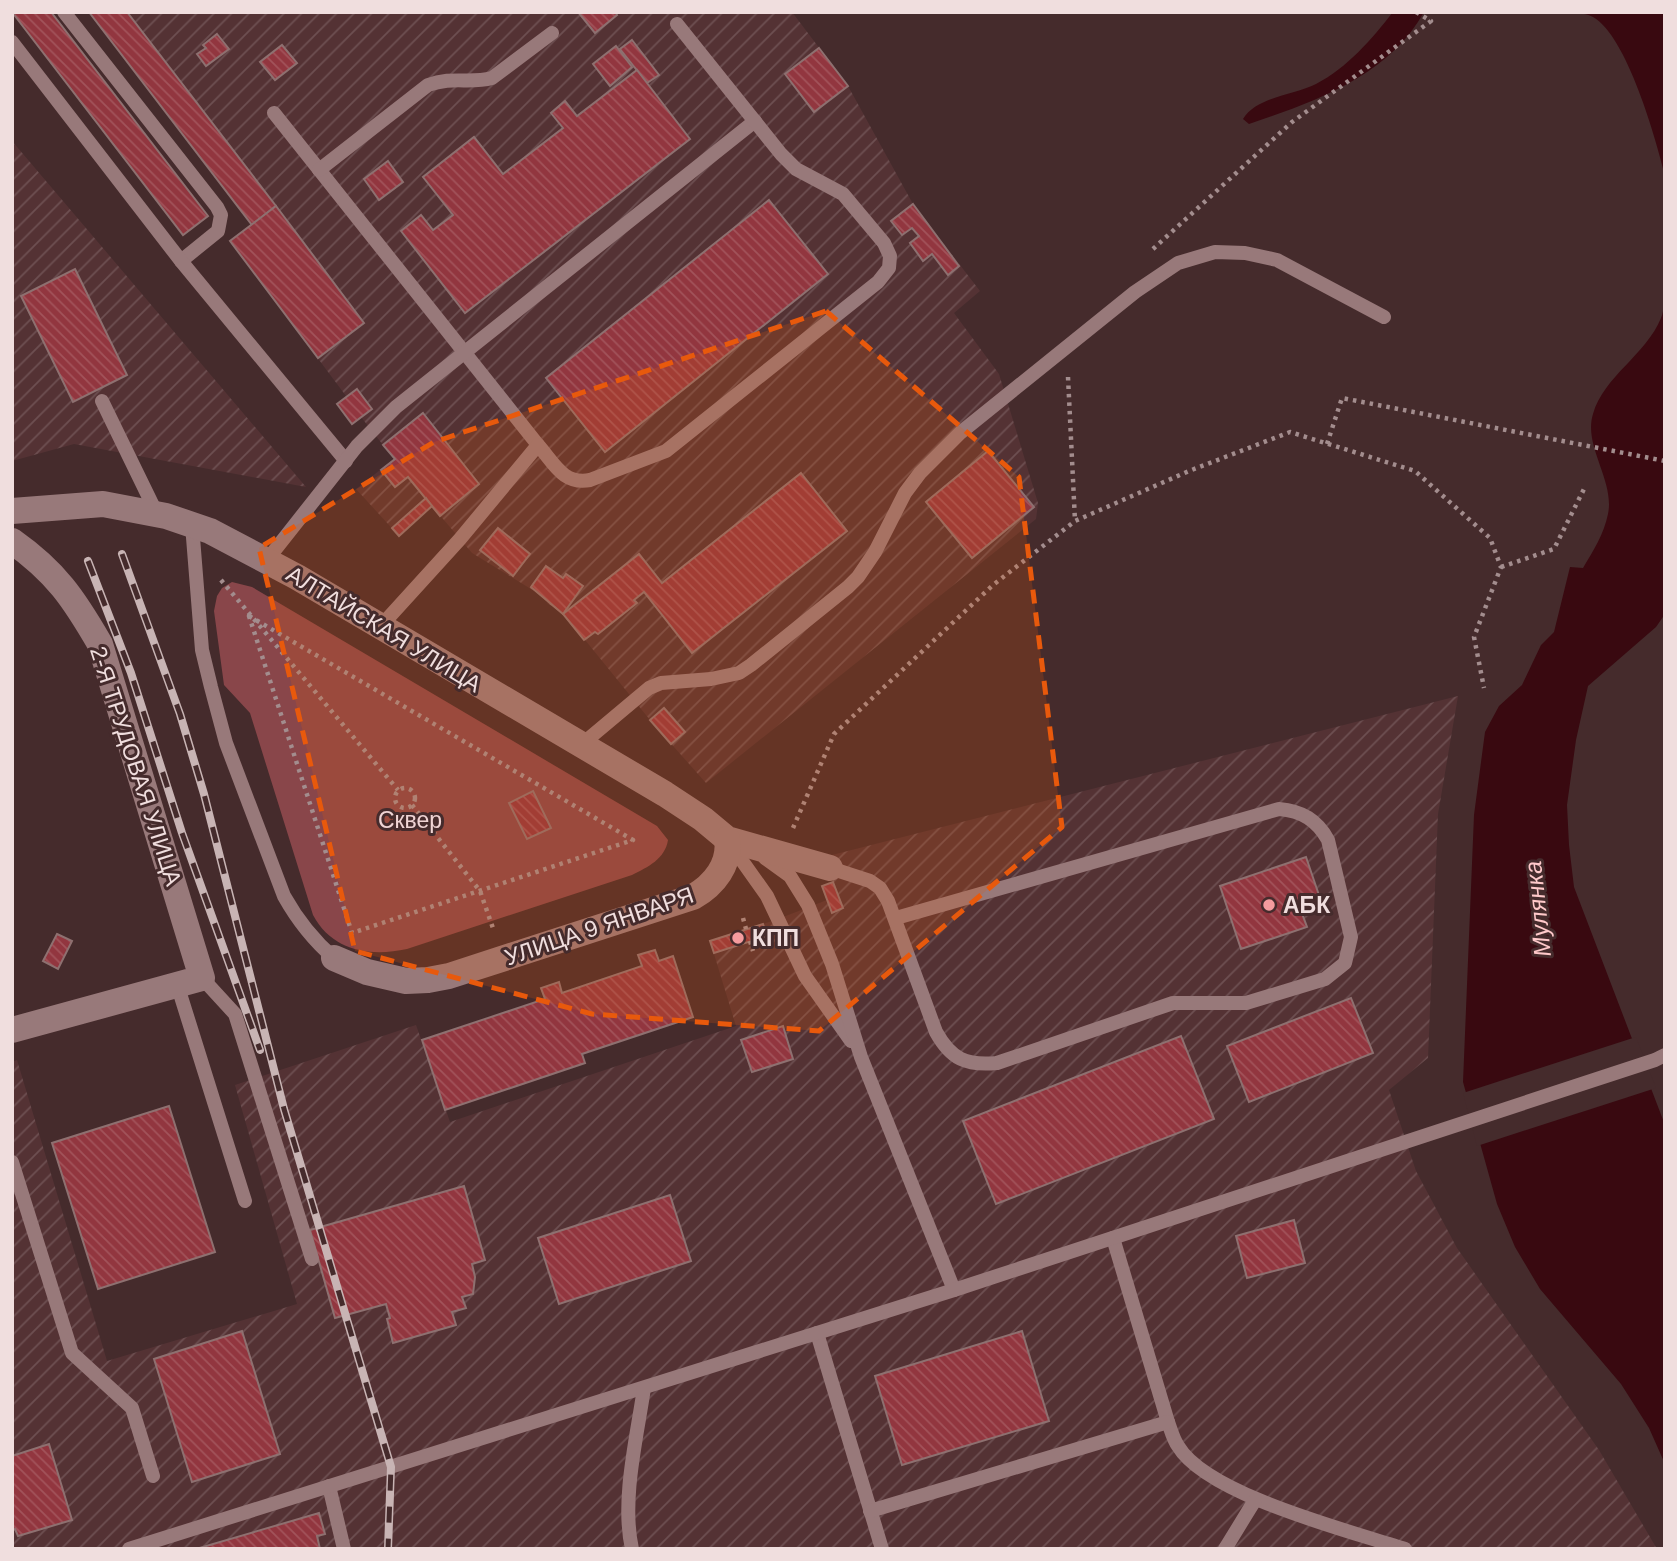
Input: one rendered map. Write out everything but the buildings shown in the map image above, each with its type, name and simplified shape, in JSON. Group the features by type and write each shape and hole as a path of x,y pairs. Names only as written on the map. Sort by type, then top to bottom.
{"street":[{"name":"АЛТАЙСКАЯ УЛИЦА","path":"12,511 103,504 157,514 211,531 267,560 665,794 703,819 726,839"},
{"name":"2-Я ТРУДОВАЯ УЛИЦА","path":"12,541 46,566 74,599 100,645 190,981"},
{"path":"726,839 830,869"},
{"name":"УЛИЦА 9 ЯНВАРЯ","path":"334,958 367,972 406,981 449,976 693,897 709,885 722,869 728,854 726,839"},
{"path":"12,1030 190,981"}],"lane":[{"path":"64,12 217,206 221,215 218,231 181,261"},
{"path":"274,113 560,471 579,482 590,480 667,451 878,282 889,268 890,256 884,243 855,207 843,194 796,169 677,24"},
{"path":"319,170 428,85 442,80 481,81 492,78 552,33"},
{"path":"12,42 181,261 346,461"},
{"path":"267,560 357,446 396,407 755,121"},
{"path":"582,745 649,688 661,683 725,677 751,665 859,577 905,493 960,433 1135,292 1178,263 1215,253 1244,253 1277,260 1384,317"},
{"path":"102,401 157,514"},
{"path":"380,627 460,539 538,445"},
{"path":"192,525 202,650 226,743 284,896 306,930 334,958"},
{"path":"830,869 870,881 880,888 896,919 936,1032 953,1055 981,1065 997,1063 1173,1003 1247,1003 1325,979 1345,963 1351,937 1328,840 1321,828 1311,819 1295,810 1279,809 896,919"},
{"path":"726,839 767,896 805,976 861,1057"},
{"path":"726,839 780,867 798,886 832,964 861,1057 954,1290"},
{"path":"190,981 245,1200"},
{"path":"190,981 235,1014 312,1259"},
{"path":"130,1549 954,1290 1660,1058"},
{"path":"12,1162 72,1353 132,1408 153,1476"},
{"path":"1113,1238 1178,1448 1195,1465 1255,1500 1405,1549"},
{"path":"817,1333 882,1549"},
{"path":"632,1549 629,1537 630,1491 644,1388"},
{"path":"870,1511 1168,1422"},
{"path":"328,1486 344,1549"},
{"path":"1225,1549 1255,1500"}],"path":[{"path":"1416,12 1431,21"},
{"path":"1327,444 1342,398 1665,461"},
{"path":"781,855 834,734 993,585 1075,522 1189,471 1290,432 1415,471 1490,538 1501,567 1474,637 1483,688"},
{"path":"1501,567 1554,549 1584,489"},
{"path":"249,615 633,840 480,891 352,933 249,615"},
{"path":"401,788 408,788 413,792 415,799 412,805 403,808 396,802 395,795 401,788"},
{"path":"412,805 480,891 503,958"},
{"path":"744,918 746,929"},
{"path":"750,941 753,951"}],"highlighted area":[{"path":"826,311 1019,477 1062,827 819,1031 592,1014 355,951 259,548 434,442"}],"shaded area":[{"path":"127,12 792,12 848,86 913,204 980,291 954,313 999,374 1038,503 1036,519 706,783 650,720 564,614 547,603 549,600 472,553 432,506 399,536 356,489 394,459 361,417 352,424 337,404 346,396 230,241 275,206"},
{"path":"12,141 306,487 74,444 12,461"},
{"path":"1458,696 1438,814 1428,1058 1389,1090 1416,1171 1457,1248 1599,1450 1657,1549 12,1549 12,1062 17,1060 107,1361 297,1304 235,1085 416,1025 450,1122 736,1026 710,941 827,900 822,886 833,882 828,856"}],"green space":[{"name":"Сквер","path":"232,582 252,587 657,826 668,840 660,857 632,875 407,949 366,951 341,944 330,937 313,915 250,713 224,685 214,611 217,596 222,588"}],"water":[{"path":"1393,12 1424,12 1409,34 1370,70 1348,84 1299,106 1249,124 1243,119 1266,101 1307,88 1338,70 1368,42"},
{"path":"1571,12 1665,12 1665,176 1638,90 1617,45 1593,17"},
{"name":"Мулянка","path":"1665,286 1665,614 1656,627 1588,686 1576,740 1567,805 1574,887 1665,1125 1665,1464 1649,1428 1621,1384 1540,1289 1515,1247 1497,1204 1463,1082 1474,815 1485,732 1499,706 1522,685 1541,645 1554,632 1570,567 1583,568 1604,528 1609,502 1592,438 1593,414 1606,388 1654,331 1664,307"}],"pier":[{"path":"1636,1037 1656,1088 1477,1146 1463,1093"}],"railway":[{"path":"122,554 180,714 204,794 284,1109 391,1467 388,1549"},
{"path":"88,561 131,673 182,833 260,1050"}],"place":[{"name":"АБК","path":"1269,905"},
{"name":"КПП","path":"738,938"}]}
